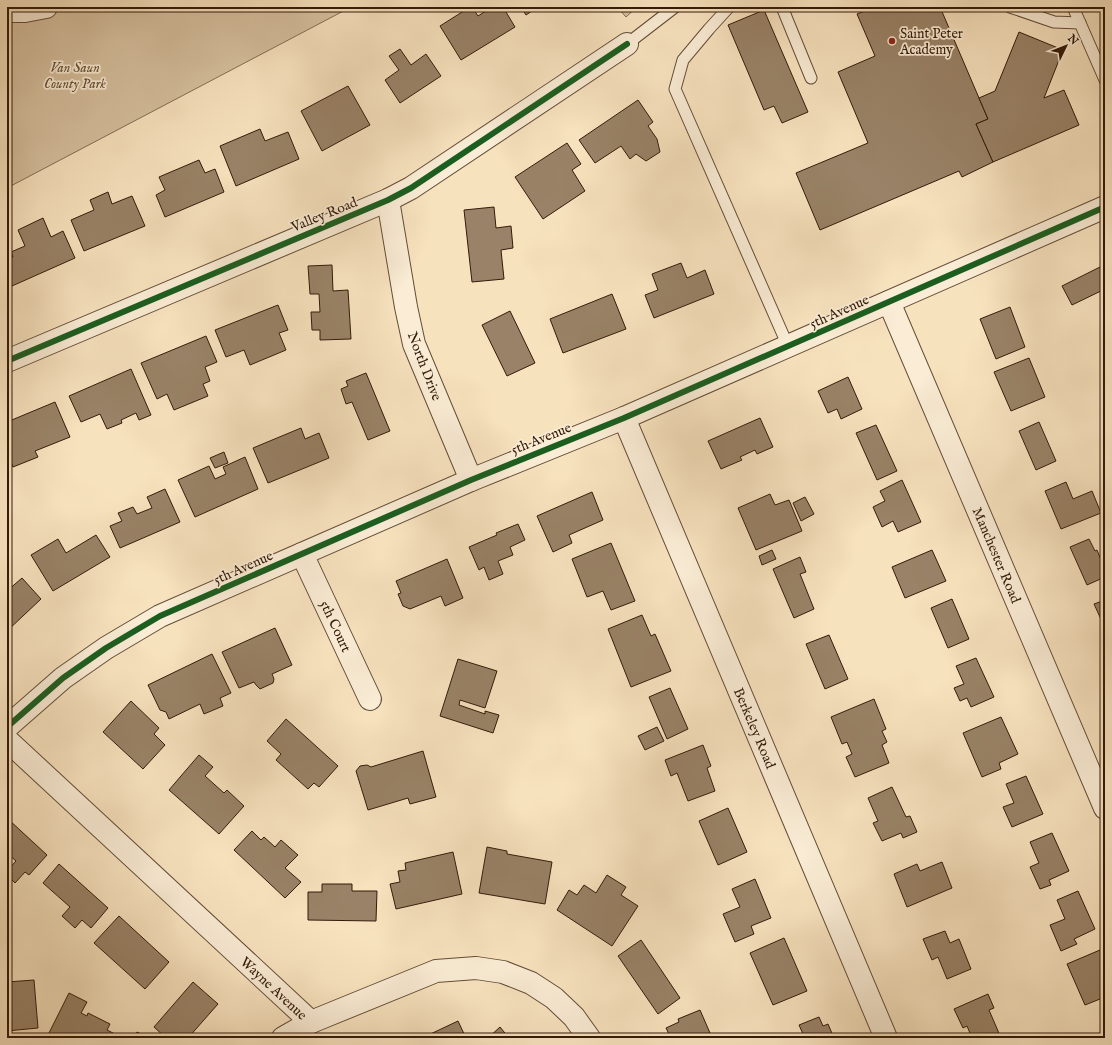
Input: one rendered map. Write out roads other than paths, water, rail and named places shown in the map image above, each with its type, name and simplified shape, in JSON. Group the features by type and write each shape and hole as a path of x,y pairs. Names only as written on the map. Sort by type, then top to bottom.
{"street":[{"path":"7,11 25,11 46,7"},
{"name":"Valley Road","path":"7,361 388,200 411,188 627,44"},
{"name":"North Drive","path":"388,200 406,307 414,344 471,480"},
{"name":"5th Avenue","path":"7,727 63,678 106,648 160,616 471,480 624,418 1105,208"},
{"name":"Manchester Road","path":"889,302 1105,808"},
{"name":"Berkeley Road","path":"624,418 886,1038"},
{"name":"5th Court","path":"302,554 370,699"},
{"name":"Wayne Avenue","path":"7,740 311,1022 436,971 476,968 503,972 531,983 554,998 574,1017 589,1038"},
{"path":"283,1038 311,1022"}],"lane":[{"path":"627,44 675,7"},
{"path":"729,7 683,60 676,89 788,346"},
{"path":"782,7 811,78"},
{"path":"1010,7 1054,22 1080,23"},
{"path":"1073,7 1105,80"}],"place":[{"name":"Saint Peter Academy","path":"892,41"}],"park label":[{"name":"Van Saun County Park","path":"75,76"}]}
